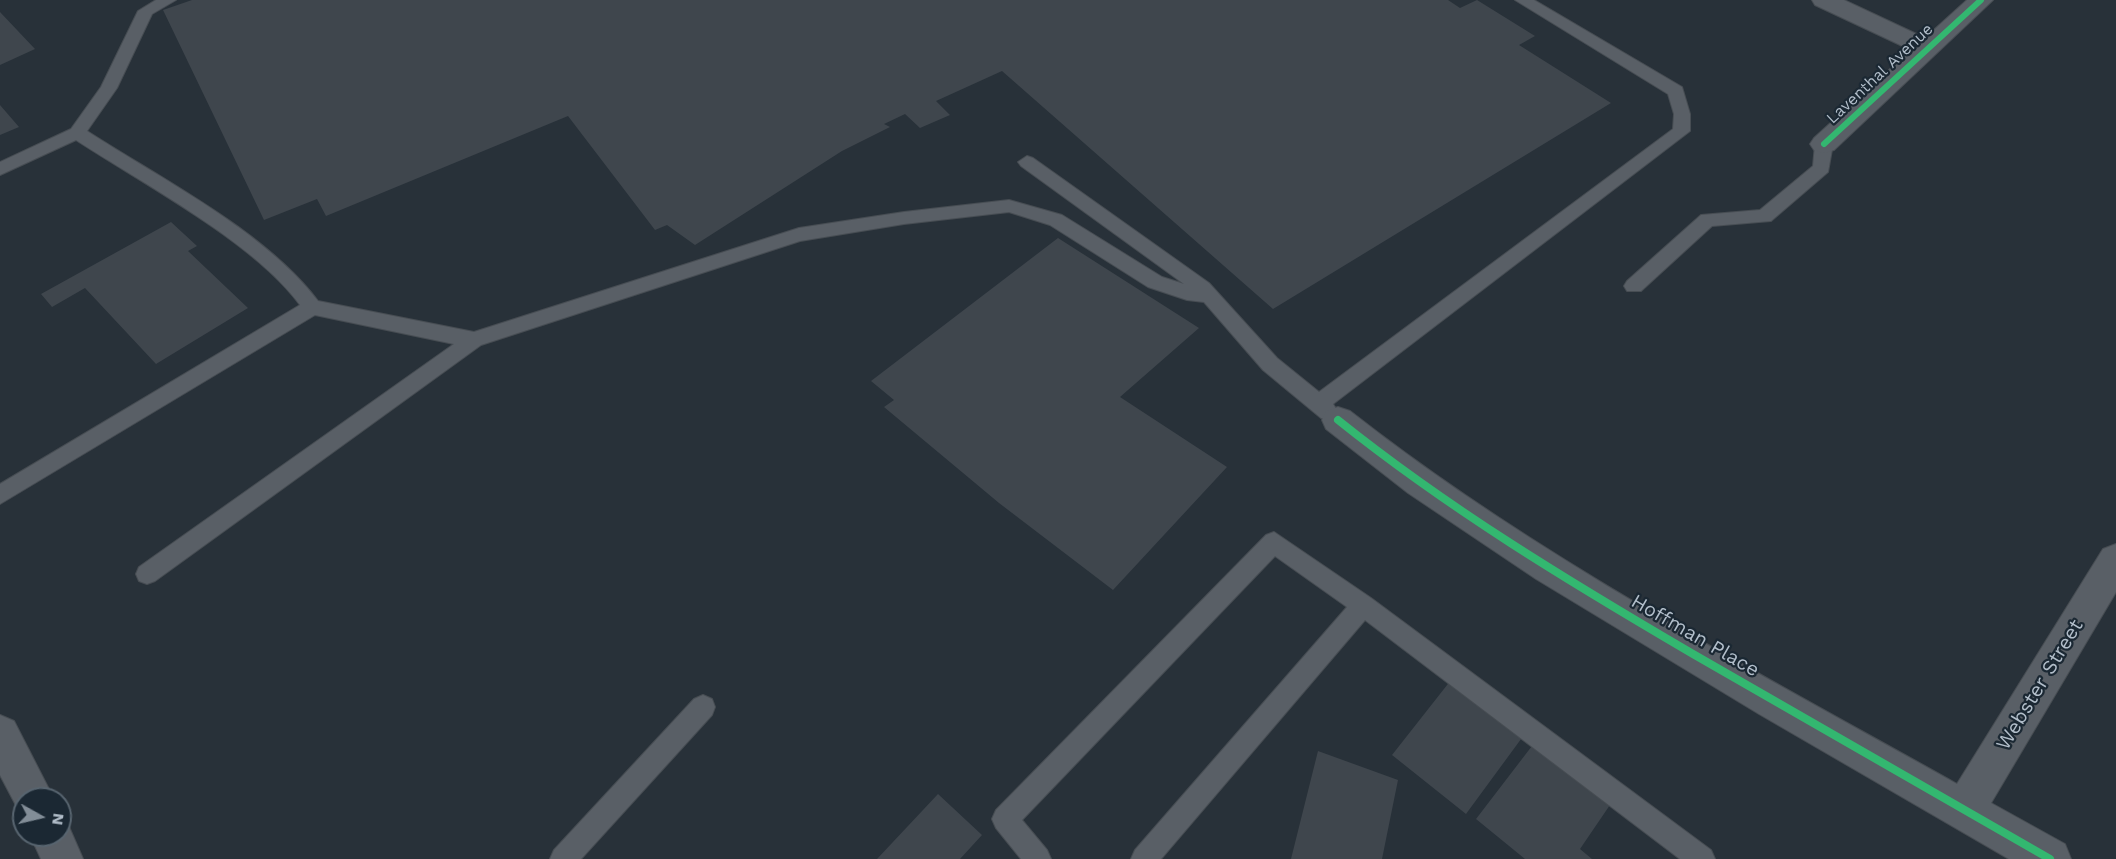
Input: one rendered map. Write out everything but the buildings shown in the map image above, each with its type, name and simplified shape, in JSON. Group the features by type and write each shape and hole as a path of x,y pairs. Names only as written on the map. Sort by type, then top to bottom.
{"street":[{"path":"1824,0 1928,48"},
{"name":"Laventhal Avenue","path":"1824,144 1981,0"},
{"name":"Hoffman Place","path":"1328,412 1456,508 1558,574 2050,859"},
{"name":"Webster Street","path":"1964,810 2116,560"},
{"path":"6,758 26,787"}],"lane":[{"path":"0,169 77,133 110,88 146,11 168,0"},
{"path":"1027,162 1202,288 1270,364 1328,412 1681,131 1682,114 1676,91 1523,0"},
{"path":"77,133 230,231 294,283 312,307 474,340"},
{"path":"1634,286 1707,220 1764,216 1782,204 1822,168 1824,144"},
{"path":"147,574 474,340 799,235 904,218 1009,206 1056,220 1155,282 1187,293 1209,296"},
{"path":"0,495 312,307"},
{"path":"1038,859 1005,819 1274,542 1363,604 1702,859"},
{"path":"1144,859 1363,604"},
{"path":"563,859 703,707"}],"cycle path":[{"path":"1824,144 1981,0"},
{"path":"1338,420 1420,483 1549,568 1773,701 2050,859"}]}
